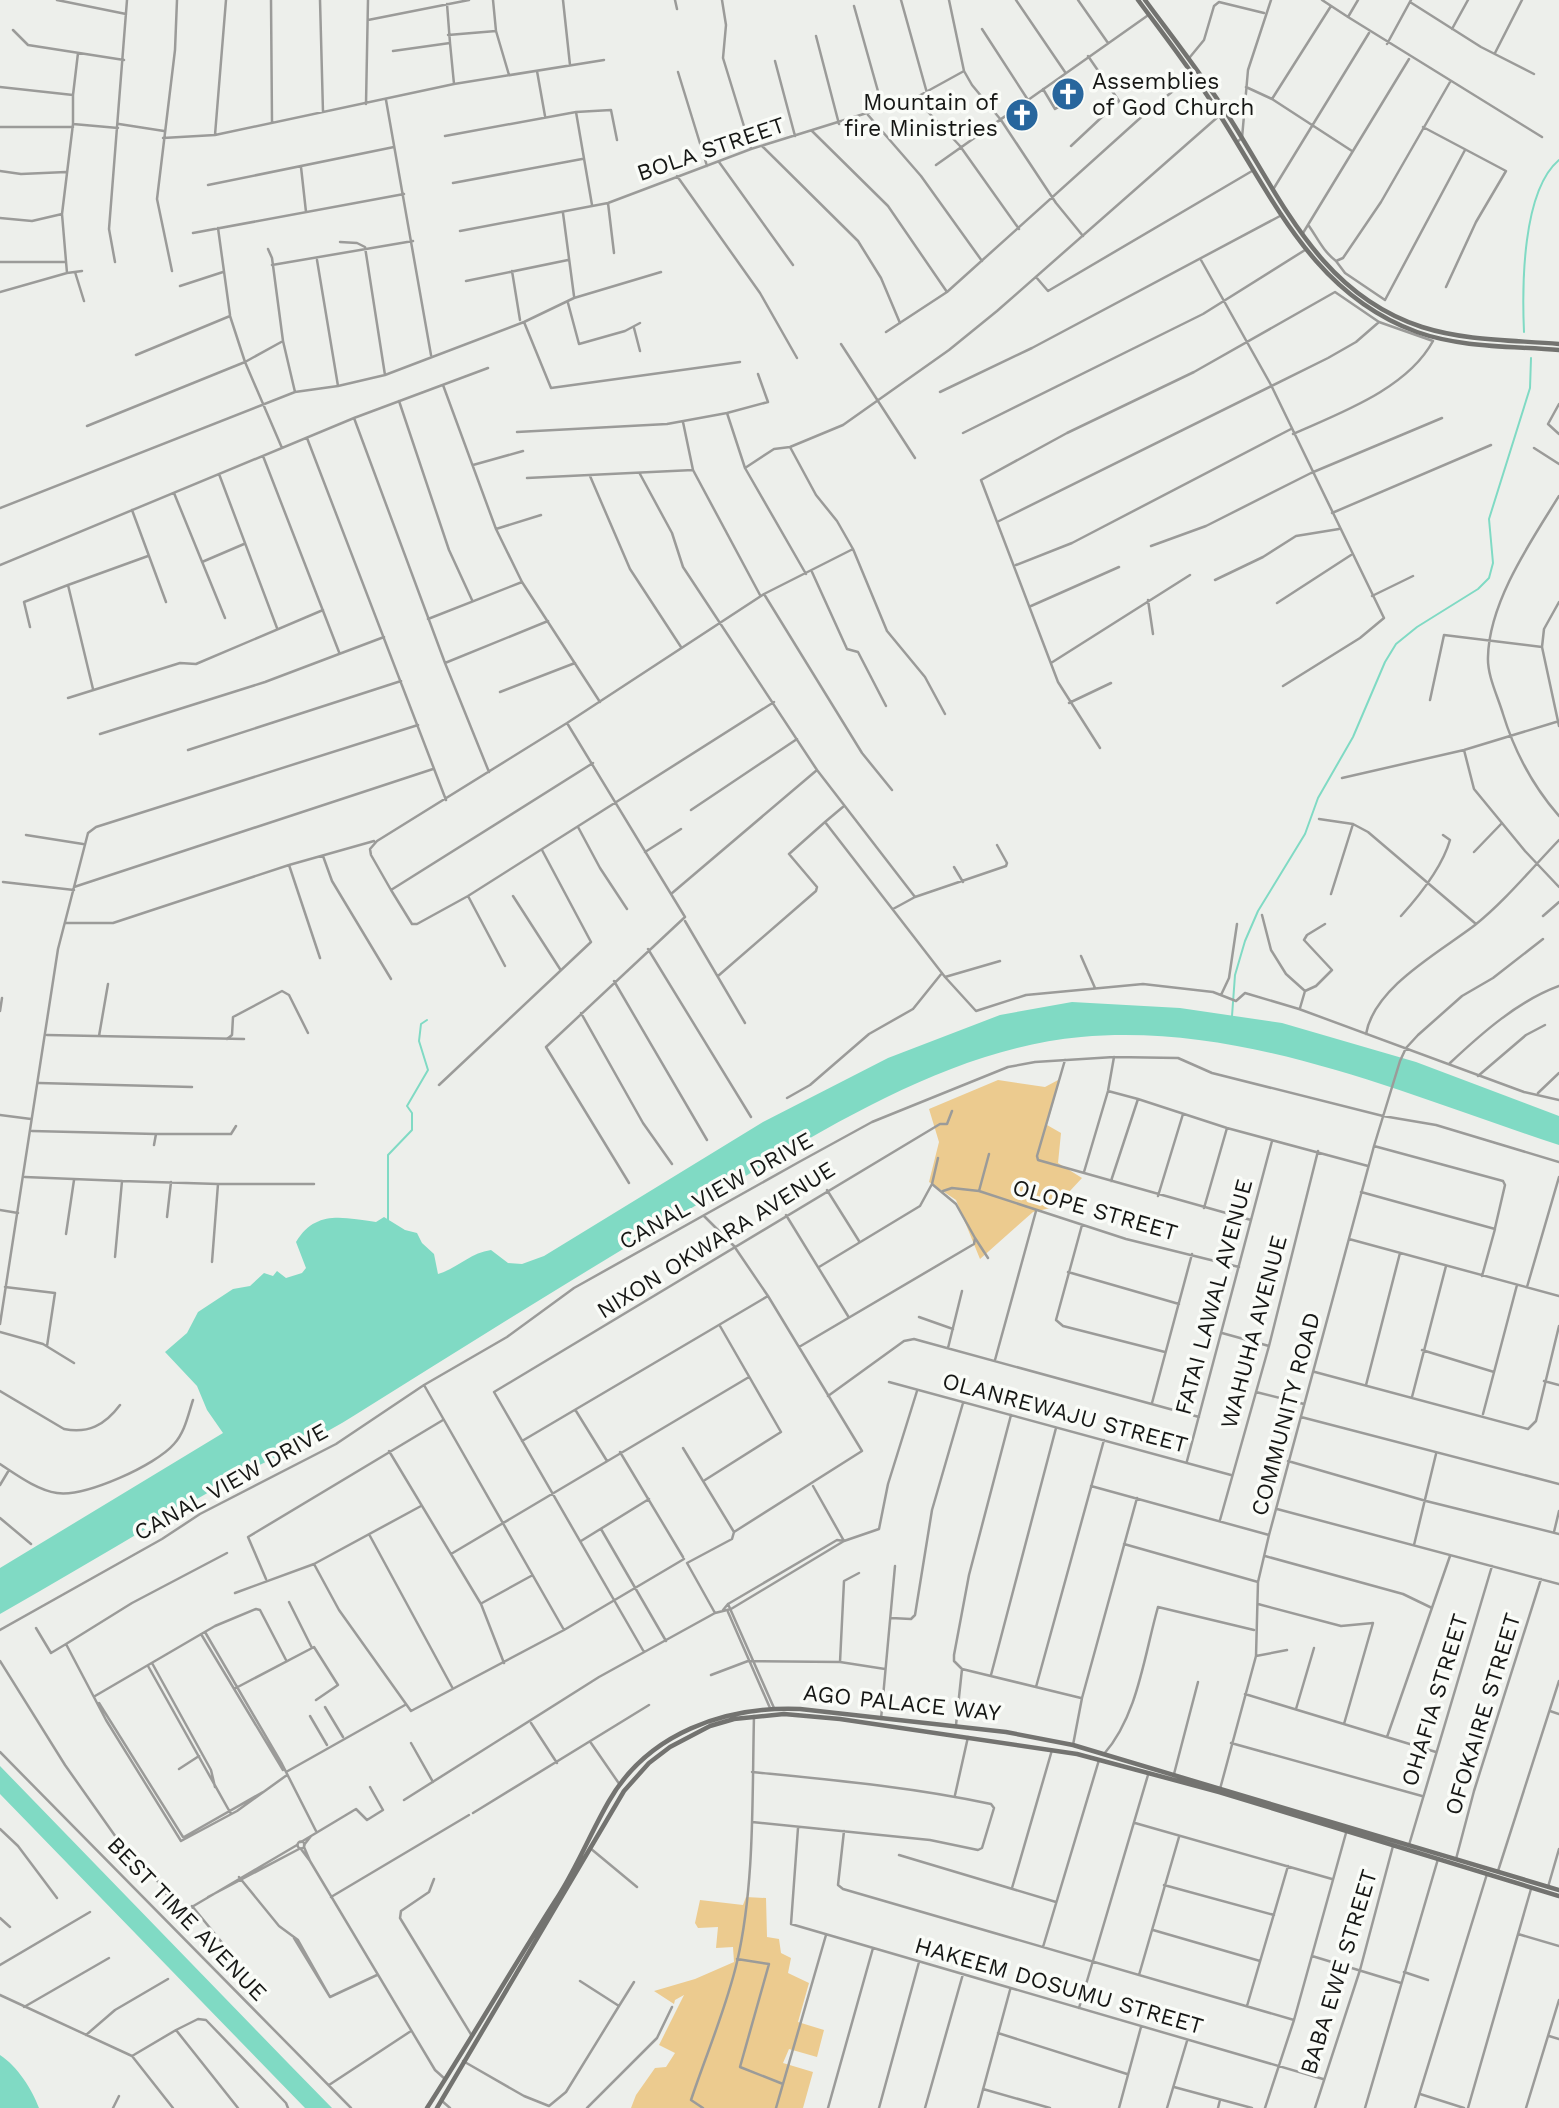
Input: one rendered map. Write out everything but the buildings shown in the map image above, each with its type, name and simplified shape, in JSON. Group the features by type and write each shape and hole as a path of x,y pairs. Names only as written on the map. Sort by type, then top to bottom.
{"main road":[{"path":"1138,0 1240,140 1301,235 1343,281 1374,306 1444,333 1559,344"},
{"path":"1144,0 1229,116 1252,170 1280,216 1305,250 1340,288 1371,311 1442,339 1559,350"},
{"name":"AGO PALACE WAY","path":"427,2108 560,1893 620,1785 649,1755 697,1724 732,1713 772,1708 1018,1734 1073,1745 1559,1896"},
{"name":"AGO PALACE WAY","path":"437,2108 615,1804 649,1763 693,1733 754,1716 799,1715 1014,1743 1099,1760 1219,1791 1559,1890"},
{"path":"1006,1742 1009,1733"},
{"path":"1014,1743 1018,1734"}],"street":[{"path":"57,0 127,14"},
{"path":"115,262 109,229 127,0"},
{"path":"172,271 157,199 177,36 177,0"},
{"path":"215,135 226,0"},
{"path":"271,0 272,122"},
{"path":"320,0 323,113"},
{"path":"366,104 368,0"},
{"path":"368,20 469,0"},
{"path":"493,0 496,31 509,75"},
{"path":"563,0 570,65"},
{"path":"676,0 677,9"},
{"path":"722,0 726,24 723,58 751,149"},
{"path":"901,0 927,93"},
{"path":"949,0 964,71 1083,236"},
{"path":"1016,0 1065,72"},
{"path":"1078,0 1108,43"},
{"path":"1209,0 1214,6"},
{"path":"1240,140 1246,87 1264,13 1271,0"},
{"path":"1322,0 1387,44 1542,137"},
{"path":"1348,17 1358,0"},
{"path":"1452,29 1468,0"},
{"path":"1495,54 1522,0"},
{"path":"1188,60 1204,40 1214,6 1219,2 1228,1 1264,13"},
{"path":"1387,44 1411,1 1452,29 1534,74"},
{"path":"447,4 454,84"},
{"path":"854,6 883,109"},
{"path":"1272,99 1331,6"},
{"path":"936,165 1149,15"},
{"path":"982,29 1028,100"},
{"path":"13,30 28,45 124,60"},
{"path":"448,35 496,31"},
{"path":"1272,191 1370,32"},
{"path":"816,36 839,124"},
{"path":"394,51 450,44"},
{"path":"67,274 62,214 73,126 78,53"},
{"path":"1071,146 1119,102 1088,56"},
{"path":"1301,235 1410,58"},
{"path":"163,138 215,135 454,84 604,60"},
{"path":"775,61 795,136"},
{"path":"537,71 545,117"},
{"name":"BOLA STREET","path":"460,231 608,203 751,149 868,115 915,98 964,71"},
{"path":"678,72 707,166"},
{"path":"886,332 947,292 1148,111 1193,75"},
{"path":"1336,261 1343,258 1356,242 1450,82"},
{"path":"0,87 74,95"},
{"path":"1246,87 1272,99 1352,151"},
{"path":"1043,89 1055,109 1070,101"},
{"path":"915,98 960,146 1019,229"},
{"path":"386,100 413,241 431,357"},
{"path":"445,136 576,112 611,110 617,140"},
{"path":"576,112 592,206"},
{"path":"745,468 774,449 790,447 843,425 949,350 1221,117 1243,112"},
{"path":"868,115 921,176 982,261"},
{"path":"0,127 119,126 164,131"},
{"path":"1423,127 1506,172 1476,222 1446,287"},
{"path":"812,131 888,206 947,292"},
{"path":"762,146 858,241 881,278 900,324"},
{"path":"208,186 394,147"},
{"path":"1309,226 1323,250 1336,261 1340,269 1381,299 1386,299 1465,150"},
{"path":"453,183 583,159"},
{"path":"719,162 793,265"},
{"path":"301,167 306,212"},
{"path":"1036,277 1046,290 1050,290 1252,170"},
{"path":"0,171 21,174 66,172"},
{"path":"677,176 760,293 797,358"},
{"path":"193,233 404,194"},
{"path":"608,203 614,253"},
{"path":"563,213 574,298"},
{"path":"0,218 32,220 62,214"},
{"path":"940,392 1201,260 1280,216"},
{"path":"218,228 230,316 245,362 282,448"},
{"path":"272,265 317,260 413,241"},
{"path":"340,242 357,243 366,251 385,375"},
{"path":"268,249 295,392"},
{"path":"963,433 1203,314 1305,250"},
{"path":"317,260 338,386"},
{"path":"466,281 568,260"},
{"path":"1201,260 1271,385 1311,473 1384,618 1383,622 1283,686"},
{"path":"0,262 65,262"},
{"path":"0,292 82,271"},
{"path":"512,271 522,322 551,388 740,362"},
{"path":"75,272 84,301"},
{"path":"180,286 223,272"},
{"path":"0,508 75,481 295,392 385,375 522,322 574,298 661,272"},
{"path":"1100,748 1069,704 981,480 985,475 1248,342 1335,292 1379,322 1433,341 1426,355 1412,369 1382,390 1293,434"},
{"path":"568,303 579,344 634,328 640,323"},
{"path":"136,355 230,316"},
{"path":"998,521 1356,342 1379,322"},
{"path":"634,328 640,351"},
{"path":"87,426 245,362 284,341"},
{"path":"841,344 915,458"},
{"path":"0,565 354,418 488,368"},
{"path":"517,432 683,422 708,414 727,413 768,402 758,374"},
{"path":"443,385 496,529 522,582 600,702"},
{"path":"399,401 449,550 472,600"},
{"path":"1559,404 1549,424 1559,434"},
{"path":"727,413 745,468 806,574"},
{"path":"354,418 428,619 489,772"},
{"path":"1151,546 1206,526 1311,473 1442,418"},
{"path":"683,422 693,470 762,595 862,753 892,790"},
{"path":"1016,565 1072,543 1291,429"},
{"path":"307,438 446,800"},
{"path":"1332,513 1491,445"},
{"path":"790,447 816,495 837,521 853,549 887,631 925,677 945,714"},
{"path":"1534,447 1559,464"},
{"path":"473,465 523,451"},
{"path":"263,456 339,652"},
{"path":"527,478 693,470"},
{"path":"219,474 277,628"},
{"path":"640,474 672,533 683,567 817,770 915,897"},
{"path":"590,476 631,569 681,647"},
{"path":"174,493 225,618"},
{"path":"1559,496 1515,569 1499,607 1488,655 1489,670 1510,736 1525,771 1559,816"},
{"path":"131,509 166,602"},
{"path":"496,529 541,515"},
{"path":"1215,580 1263,557 1296,536 1339,529"},
{"path":"202,562 244,544"},
{"path":"65,923 113,923 289,865 377,841 600,702 762,595 853,549"},
{"path":"1277,603 1351,555"},
{"path":"30,627 24,602 148,556"},
{"path":"1031,606 1119,567"},
{"path":"811,571 846,647 858,652 886,706"},
{"path":"1052,663 1191,575"},
{"path":"1372,596 1413,576"},
{"path":"428,619 522,582"},
{"path":"68,585 93,689"},
{"path":"1148,600 1153,634"},
{"path":"1342,778 1464,750 1558,724 1542,647 1544,629 1559,602"},
{"path":"68,698 180,663 196,664 323,610"},
{"path":"445,663 548,621"},
{"path":"1430,700 1444,635 1542,647"},
{"path":"100,734 265,682 384,637"},
{"path":"500,692 575,663"},
{"path":"188,750 401,681"},
{"path":"1069,704 1111,683"},
{"path":"377,841 370,849 371,855 412,924 468,897 774,702"},
{"path":"567,723 671,894 745,1023"},
{"path":"0,1324 65,923 83,844 91,829 418,725"},
{"path":"691,810 797,739"},
{"path":"1464,750 1474,789 1559,887"},
{"path":"391,890 593,763"},
{"path":"3,882 74,889 435,769"},
{"path":"671,894 817,770"},
{"path":"718,976 816,891 817,887 789,855 844,806"},
{"path":"1319,819 1353,824 1368,832 1476,924"},
{"path":"825,822 973,1010 979,1012 1026,995 1143,984 1221,995 1226,1000 1236,1001 1245,993 1299,1009 1524,1092 1538,1093 1559,1100"},
{"path":"1474,852 1502,823"},
{"path":"1331,894 1353,824"},
{"path":"579,827 600,868 627,909"},
{"path":"645,852 681,829"},
{"path":"26,835 83,844"},
{"path":"1401,916 1428,882 1450,842 1443,835"},
{"path":"1366,1034 1377,1007 1406,977 1476,924 1559,840"},
{"path":"893,909 915,897 1006,866 1007,863 997,845"},
{"path":"439,1085 591,940 542,850"},
{"path":"323,856 331,881 391,979"},
{"path":"289,865 320,958"},
{"path":"954,867 963,882"},
{"path":"513,896 561,971"},
{"path":"468,897 505,966"},
{"path":"1543,916 1559,902"},
{"path":"1262,915 1271,950 1286,974 1306,991"},
{"path":"629,1183 546,1047 648,949 685,921"},
{"path":"1221,995 1229,978 1237,924"},
{"path":"1299,1009 1306,991 1316,986 1332,970 1304,940 1307,935 1325,925"},
{"path":"1406,1048 1462,996 1480,987 1543,939"},
{"path":"648,949 751,1117"},
{"path":"1081,956 1095,988"},
{"path":"787,1098 810,1085 869,1034 913,1009 944,975 1000,961"},
{"path":"614,981 707,1140"},
{"path":"99,1036 108,984"},
{"path":"1450,1063 1486,1031 1536,994 1559,986"},
{"path":"228,1039 232,1035 233,1017 282,991 289,995 308,1033"},
{"path":"0,1011 2,998"},
{"path":"581,1013 627,1096 671,1164"},
{"path":"1478,1076 1526,1035 1545,1025"},
{"path":"47,1035 244,1039"},
{"name":"COMMUNITY ROAD","path":"1219,1791 1256,1656 1258,1582 1269,1535 1315,1372 1368,1166 1406,1048"},
{"path":"1084,1173 1108,1091 1114,1057"},
{"name":"CANAL VIEW DRIVE","path":"0,1630 162,1539 200,1514 336,1444 424,1385 507,1337 574,1289 872,1122 1007,1068 1065,1059 1178,1058 1212,1073 1383,1116 1436,1125 1559,1163"},
{"path":"1065,1059 1037,1156 1041,1161 1251,1220"},
{"path":"1538,1093 1559,1073"},
{"path":"39,1083 192,1087"},
{"path":"1108,1091 1272,1141 1368,1166"},
{"path":"1111,1181 1138,1100"},
{"name":"NIXON OKWARA AVENUE","path":"523,1441 495,1391 827,1190 940,1124 947,1124 952,1111"},
{"path":"1158,1196 1183,1114"},
{"path":"0,1115 33,1119"},
{"path":"32,1131 231,1135 236,1126"},
{"path":"1204,1208 1227,1128"},
{"path":"154,1145 156,1134"},
{"name":"FATAI LAWAL AVENUE","path":"1187,1461 1272,1141"},
{"path":"1374,1146 1503,1181 1495,1229 1482,1276"},
{"name":"WAHUHA AVENUE","path":"1220,1520 1269,1346 1318,1151"},
{"path":"979,1191 989,1154"},
{"path":"819,1266 920,1206 932,1184 938,1158"},
{"path":"25,1177 218,1184 314,1184"},
{"path":"1528,1287 1559,1177"},
{"path":"66,1234 74,1180"},
{"path":"115,1257 122,1181"},
{"path":"167,1217 171,1182"},
{"path":"212,1262 218,1184"},
{"path":"932,1184 956,1204 988,1258"},
{"name":"OLOPE STREET","path":"943,1191 952,1188 979,1191 1126,1239 1239,1267"},
{"path":"827,1190 859,1241"},
{"path":"1361,1192 1495,1229"},
{"path":"0,1210 18,1213"},
{"path":"995,1361 1036,1211"},
{"path":"786,1215 848,1316"},
{"path":"314,1564 340,1610 405,1704 412,1710 504,1663 634,1588 732,1539 734,1532 862,1451 768,1296 734,1246 704,1216"},
{"path":"1082,1224 1056,1320 1059,1324 1165,1352"},
{"path":"799,1347 974,1244 975,1238"},
{"path":"1349,1239 1559,1297"},
{"path":"1365,1385 1400,1253"},
{"path":"1152,1404 1192,1254"},
{"path":"1412,1397 1422,1350 1446,1266"},
{"path":"1068,1272 1179,1304"},
{"path":"1483,1415 1517,1285"},
{"path":"5,1287 55,1293 47,1346"},
{"path":"948,1348 962,1291"},
{"path":"644,1652 523,1441 768,1296"},
{"path":"919,1317 953,1329"},
{"path":"705,1480 780,1432 720,1326"},
{"path":"1315,1372 1528,1429 1535,1421 1559,1326"},
{"path":"0,1332 47,1346 74,1363"},
{"path":"1223,1333 1269,1346"},
{"path":"828,1396 904,1341 914,1339 1199,1417"},
{"path":"1422,1350 1494,1372"},
{"path":"451,1554 749,1377"},
{"path":"1545,1381 1559,1385"},
{"name":"OLANREWAJU STREET","path":"889,1382 1232,1475"},
{"path":"424,1385 564,1630"},
{"path":"0,1391 64,1429 74,1431 104,1423 120,1405"},
{"path":"404,1800 531,1723 599,1677 844,1541 879,1529 888,1484 918,1391"},
{"path":"1256,1392 1305,1404"},
{"path":"0,1464 41,1488 58,1493 75,1493 107,1485 173,1445 186,1423 193,1400"},
{"path":"891,1618 911,1619 915,1615 932,1510 963,1403"},
{"path":"576,1411 607,1461"},
{"path":"1011,1415 959,1628 954,1661 962,1669 1082,1698"},
{"path":"1301,1417 1559,1484"},
{"path":"266,1579 248,1537 443,1420"},
{"path":"991,1675 1056,1428"},
{"path":"1036,1687 1104,1440"},
{"path":"684,1448 734,1532"},
{"path":"389,1451 481,1604 504,1663"},
{"path":"620,1452 716,1613"},
{"path":"1413,1545 1436,1454"},
{"path":"1288,1461 1426,1501 1559,1534"},
{"path":"0,1485 9,1470"},
{"path":"812,1485 844,1541"},
{"path":"1091,1486 1269,1535"},
{"path":"1073,1745 1082,1698 1137,1498"},
{"path":"580,1541 649,1499"},
{"path":"234,1593 266,1579 314,1564 421,1506"},
{"path":"1277,1509 1559,1584"},
{"path":"1554,1532 1559,1511"},
{"path":"0,1518 31,1544"},
{"path":"601,1529 666,1641"},
{"path":"370,1536 453,1688"},
{"path":"1124,1544 1258,1582"},
{"path":"36,1628 51,1653 132,1603 227,1553"},
{"path":"1264,1556 1402,1594 1432,1608"},
{"path":"1387,1737 1450,1556"},
{"path":"881,1719 895,1566"},
{"name":"OHAFIA STREET","path":"1409,1845 1492,1566"},
{"path":"840,1662 844,1581 859,1573"},
{"path":"481,1604 531,1576"},
{"name":"OFOKAIRE STREET","path":"1456,1859 1474,1791 1541,1578"},
{"path":"289,1602 312,1648"},
{"path":"1257,1604 1341,1626 1373,1623 1344,1724"},
{"path":"1104,1754 1120,1735 1129,1716 1158,1607 1255,1630"},
{"path":"727,1608 772,1708"},
{"path":"94,1696 203,1633 258,1609 286,1660"},
{"path":"203,1633 286,1774 316,1831"},
{"path":"66,1644 94,1696 182,1839 263,1792 327,1745 405,1704"},
{"path":"235,1688 286,1660 317,1648 338,1685 316,1700"},
{"path":"1296,1709 1314,1648"},
{"path":"1256,1656 1287,1650"},
{"path":"0,1661 65,1765 118,1840 156,1879 178,1911 301,1847 316,1831 356,1809 367,1820 383,1810 370,1787"},
{"path":"711,1675 750,1661 840,1662 885,1669"},
{"path":"150,1664 230,1813"},
{"path":"150,1664 211,1770 215,1787"},
{"path":"956,1727 962,1669"},
{"path":"1499,1871 1559,1681"},
{"path":"1174,1775 1198,1682"},
{"path":"1245,1695 1436,1752"},
{"path":"330,1898 591,1743 649,1705"},
{"path":"325,1707 343,1737"},
{"path":"1550,1711 1559,1714"},
{"path":"310,1716 327,1745"},
{"path":"703,2108 691,2100 737,1959 752,1822 754,1716"},
{"path":"531,1723 557,1763"},
{"path":"955,1795 968,1737"},
{"path":"411,1743 433,1782"},
{"path":"591,1743 620,1785"},
{"path":"1231,1743 1422,1796"},
{"path":"1012,1888 1052,1750"},
{"name":"BEST TIME AVENUE","path":"0,1752 351,2108"},
{"path":"179,1769 199,1756"},
{"path":"1043,1947 1099,1760"},
{"path":"752,1772 955,1795 993,1805 982,1848 978,1850 937,1842 752,1822"},
{"path":"1079,2008 1135,1823 1147,1774"},
{"path":"1135,1823 1332,1879"},
{"name":"HAKEEM DOSUMU STREET","path":"798,1828 789,1920 791,1924 1323,2079"},
{"path":"0,1829 30,1861 57,1898"},
{"path":"844,1831 840,1888 1294,2020"},
{"path":"1265,2108 1294,2020 1346,1832"},
{"path":"311,1836 301,1842 301,1847 435,2070 446,2079"},
{"path":"1139,1975 1180,1836"},
{"name":"BABA EWE STREET","path":"1315,2108 1360,1970 1393,1846"},
{"path":"590,1848 636,1887"},
{"path":"1548,1886 1559,1849"},
{"path":"899,1855 1056,1902"},
{"path":"1365,2108 1439,1858"},
{"path":"1247,2006 1287,1866"},
{"path":"1415,2108 1486,1874"},
{"path":"240,1879 279,1926 294,1937 330,1997 377,1975"},
{"path":"434,1879 429,1892 401,1911 400,1918 472,2036"},
{"path":"1164,1885 1274,1915"},
{"path":"1420,2093 1466,2108 1531,1889"},
{"path":"192,1906 246,1972"},
{"path":"0,1965 90,1912"},
{"path":"0,1918 10,1927"},
{"path":"1152,1930 1260,1961"},
{"path":"1517,1934 1559,1946"},
{"path":"776,2108 826,1935"},
{"path":"828,2108 873,1948"},
{"path":"1312,1956 1401,1983"},
{"path":"24,2007 109,1958"},
{"path":"737,1959 769,1964 740,2067 783,2084"},
{"path":"878,2108 919,1962"},
{"path":"1404,1972 1428,1980"},
{"path":"925,2108 963,1974"},
{"path":"86,2035 115,2010 168,1979"},
{"path":"580,1981 619,2007"},
{"path":"463,2062 524,2096 550,2106 566,2092 634,1982"},
{"path":"978,2108 1011,1989"},
{"path":"0,1995 132,2056 173,2108"},
{"path":"1526,2108 1559,2000"},
{"path":"589,2107 657,2038 672,2007"},
{"path":"132,2056 198,2019 206,2020 288,2108"},
{"path":"1119,2108 1141,2027"},
{"path":"176,2030 238,2108"},
{"path":"329,2085 411,2031"},
{"path":"998,2033 1128,2074"},
{"path":"1547,2036 1559,2039"},
{"path":"1167,2108 1188,2039"},
{"path":"1174,2087 1252,2108"},
{"path":"983,2089 1050,2108"},
{"path":"113,2108 119,2096"},
{"path":"1218,2108 1220,2100"},
{"path":"441,2101 450,2108"}],"shaded area":[{"path":"1072,1002 1180,1008 1282,1023 1416,1062 1559,1116 1559,1145 1324,1067 1264,1051 1203,1041 1142,1035 1081,1037 1031,1045 982,1058 934,1075 887,1097 796,1146 340,1424 232,1479 0,1614 0,1568 223,1433 207,1410 197,1386 165,1352 187,1333 198,1312 233,1289 250,1286 264,1273 273,1276 277,1271 286,1278 302,1273 306,1268 296,1242 312,1224 332,1218 376,1222 384,1217 405,1230 417,1233 422,1243 434,1254 438,1274 477,1254 491,1250 508,1263 522,1264 544,1256 763,1122 888,1058 1000,1015"},
{"path":"1060,1079 1047,1125 1061,1133 1058,1163 1082,1178 1055,1207 1033,1212 980,1259 956,1200 929,1182 939,1142 929,1109 998,1080 1045,1087"},
{"path":"0,1766 332,2108 305,2108 0,1794"},
{"path":"746,1897 766,1898 767,1937 779,1939 781,1953 791,1958 788,1973 809,1983 798,2022 824,2030 817,2057 789,2049 783,2063 813,2072 803,2108 631,2108 636,2095 655,2068 666,2067 675,2053 659,2045 684,1995 675,2000 674,2004 654,1991 695,1979 734,1962 733,1947 716,1948 718,1927 698,1928 695,1923 700,1900 743,1905"},
{"path":"0,2055 23,2078 39,2108 0,2108"}],"waterway":[{"path":"1524,332 1524,266 1531,216 1547,174 1559,160"},
{"path":"1232,1016 1235,975 1245,941 1258,911 1305,834 1318,798 1353,737 1385,662 1396,644 1417,627 1478,589 1489,578 1493,563 1489,519 1530,388 1531,358"},
{"path":"388,1222 388,1155 412,1130 412,1113 407,1106 428,1070 419,1041 421,1024 427,1020"}],"place":[{"name":"Assemblies of God Church","path":"1068,94"},
{"name":"Mountain of fire Ministries","path":"1022,115"}]}
